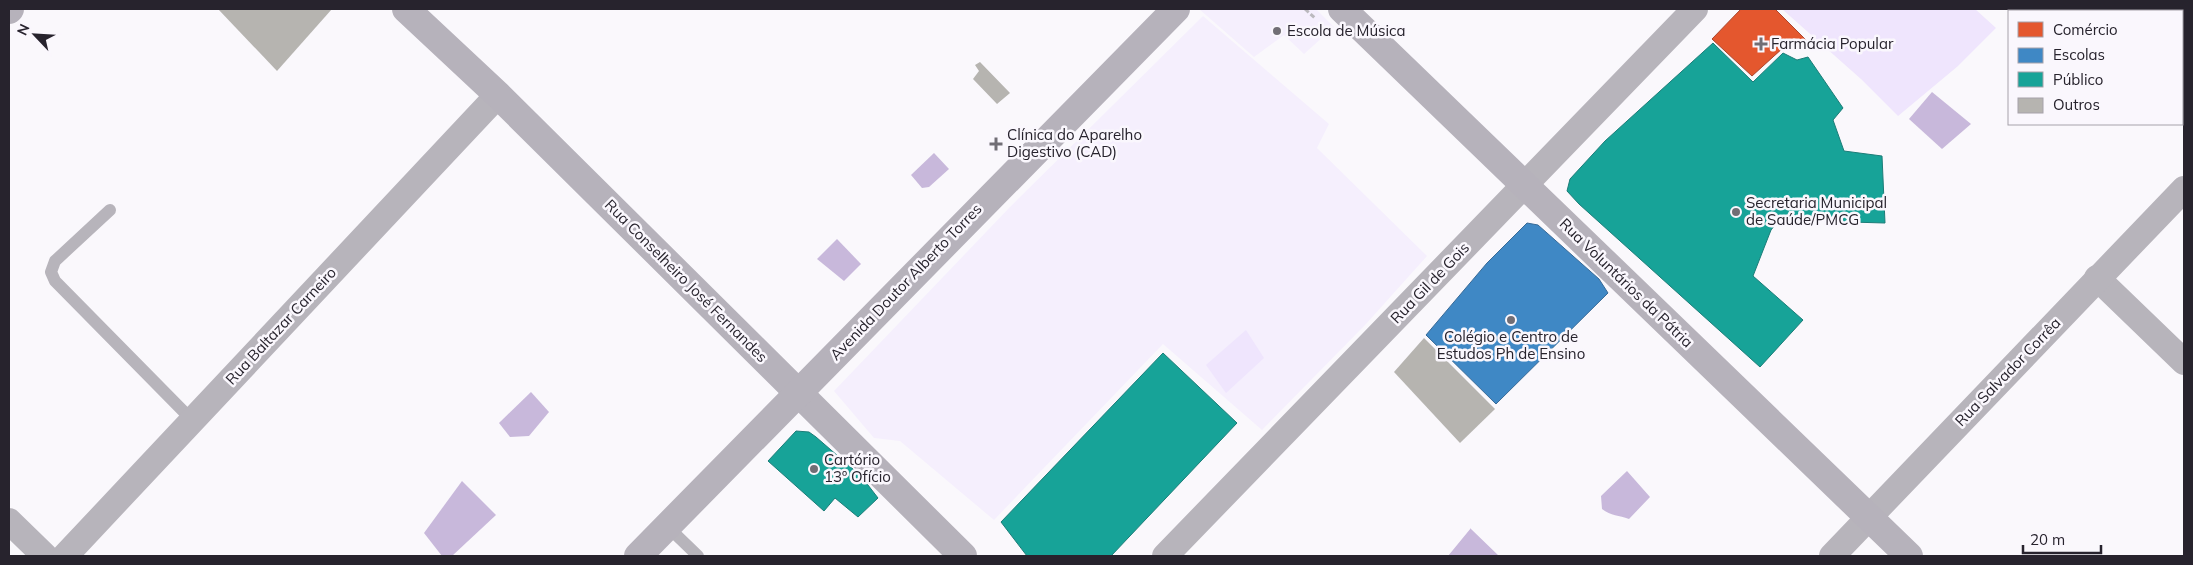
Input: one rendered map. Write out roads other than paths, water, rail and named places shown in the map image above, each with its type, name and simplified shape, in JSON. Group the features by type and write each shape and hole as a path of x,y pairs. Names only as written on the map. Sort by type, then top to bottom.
{"main road":[{"name":"Rua Conselheiro José Fernandes","path":"406,9 498,96 963,556"},
{"name":"Avenida Doutor Alberto Torres","path":"638,556 1176,9"},
{"name":"Rua Voluntários da Pátria","path":"1342,9 1909,556"}],"street":[{"name":"Rua Gil de Gois","path":"1165,556 1695,9"},
{"name":"Rua Baltazar Carneiro","path":"64,556 498,96"},
{"name":"Rua Salvador Corrêa","path":"1832,556 2184,189"},
{"path":"2097,278 2184,362"},
{"path":"9,521 45,556"}],"lane":[{"path":"110,210 55,261 51,272 55,282 192,420"},
{"path":"667,526 698,556"}],"place":[{"name":"Escola de Música","path":"1277,31"},
{"name":"Farmácia Popular","path":"1761,44"},
{"name":"Clínica do Aparelho Digestivo (CAD)","path":"996,144"},
{"name":"Secretaria Municipal de Saúde/PMCG","path":"1736,212"},
{"name":"Colégio e Centro de Estudos Ph de Ensino","path":"1511,320"},
{"name":"Cartório 13º Ofício","path":"814,469"}]}
